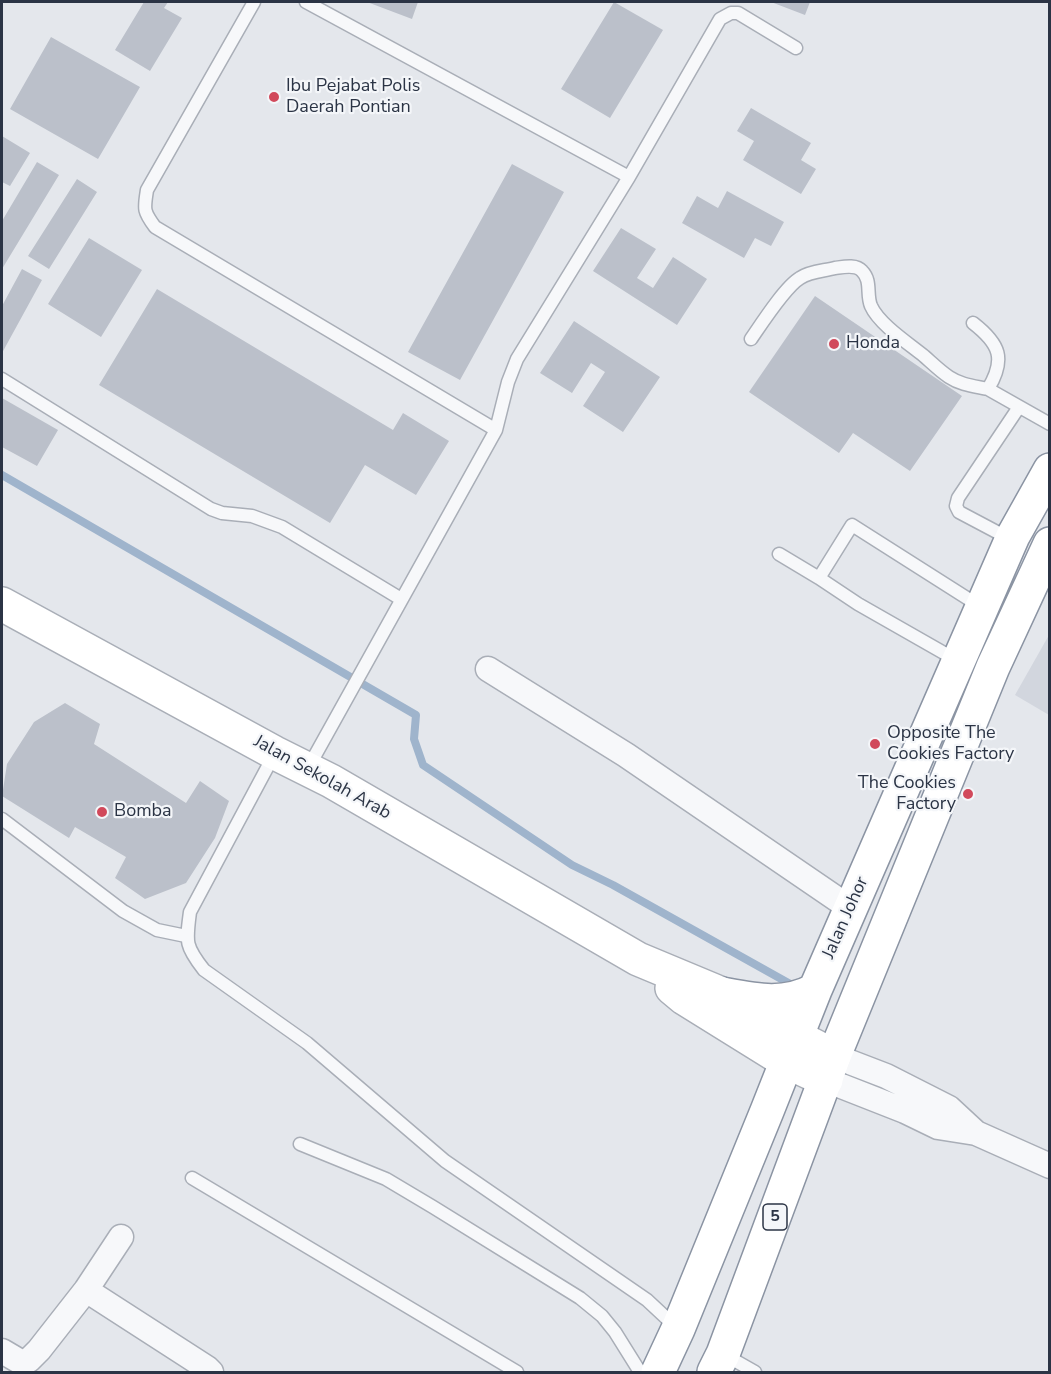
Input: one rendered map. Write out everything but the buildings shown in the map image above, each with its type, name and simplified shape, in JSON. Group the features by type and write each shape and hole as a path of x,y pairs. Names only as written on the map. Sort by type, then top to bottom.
{"main road":[{"name":"Jalan Johor","path":"658,1372 678,1329 814,990 1012,540 1050,470"},
{"name":"5","path":"719,1363 830,1068 993,667 1050,544"},
{"name":"Jalan Sekolah Arab","path":"2,604 275,753 342,787 638,959 722,994 792,1049"},
{"name":"Jalan Sekolah Arab","path":"638,959 684,998 792,1049"},
{"path":"722,994 776,1001 792,1000 814,990"},
{"path":"792,1049 830,1068"}],"street":[{"path":"488,669 626,755 850,908"},
{"path":"830,1068 938,1127 976,1133 1050,1166"},
{"path":"2,1351 19,1361 29,1360 86,1290 121,1237"},
{"path":"86,1290 211,1372"}],"lane":[{"path":"254,2 147,190 145,214 155,227 496,430"},
{"path":"307,2 629,177"},
{"path":"307,769 496,430 508,382 517,359 629,177 720,19 731,13 738,13 796,48"},
{"path":"751,339 801,276 842,267 856,267 866,276 871,306 880,319 949,377 969,386 988,389 1050,424"},
{"path":"973,323 992,342 997,353 999,363 996,375 988,389"},
{"path":"2,380 211,509 222,513 252,516 282,527 401,599"},
{"path":"1012,540 959,512 956,506 958,498 1019,407"},
{"path":"819,578 852,525 982,608"},
{"path":"779,554 858,604 959,662"},
{"path":"275,753 190,912 186,936 191,954 204,970 307,1043 445,1161 647,1300 678,1329"},
{"path":"2,819 123,911 157,930 186,936"},
{"path":"300,1144 386,1179 580,1298 602,1316 615,1332 640,1372"},
{"path":"192,1178 517,1372"},
{"path":"719,1363 755,1372"}],"shaded area":[{"path":"1049,635 1049,715 1015,695"}],"waterway":[{"path":"2,475 416,715 414,739 423,765 572,865 613,885 792,985"}],"place":[{"name":"Ibu Pejabat Polis Daerah Pontian","path":"274,97"},
{"name":"Honda","path":"834,344"},
{"name":"Opposite The Cookies Factory","path":"875,744"},
{"name":"The Cookies Factory","path":"968,794"},
{"name":"Bomba","path":"102,812"}]}
